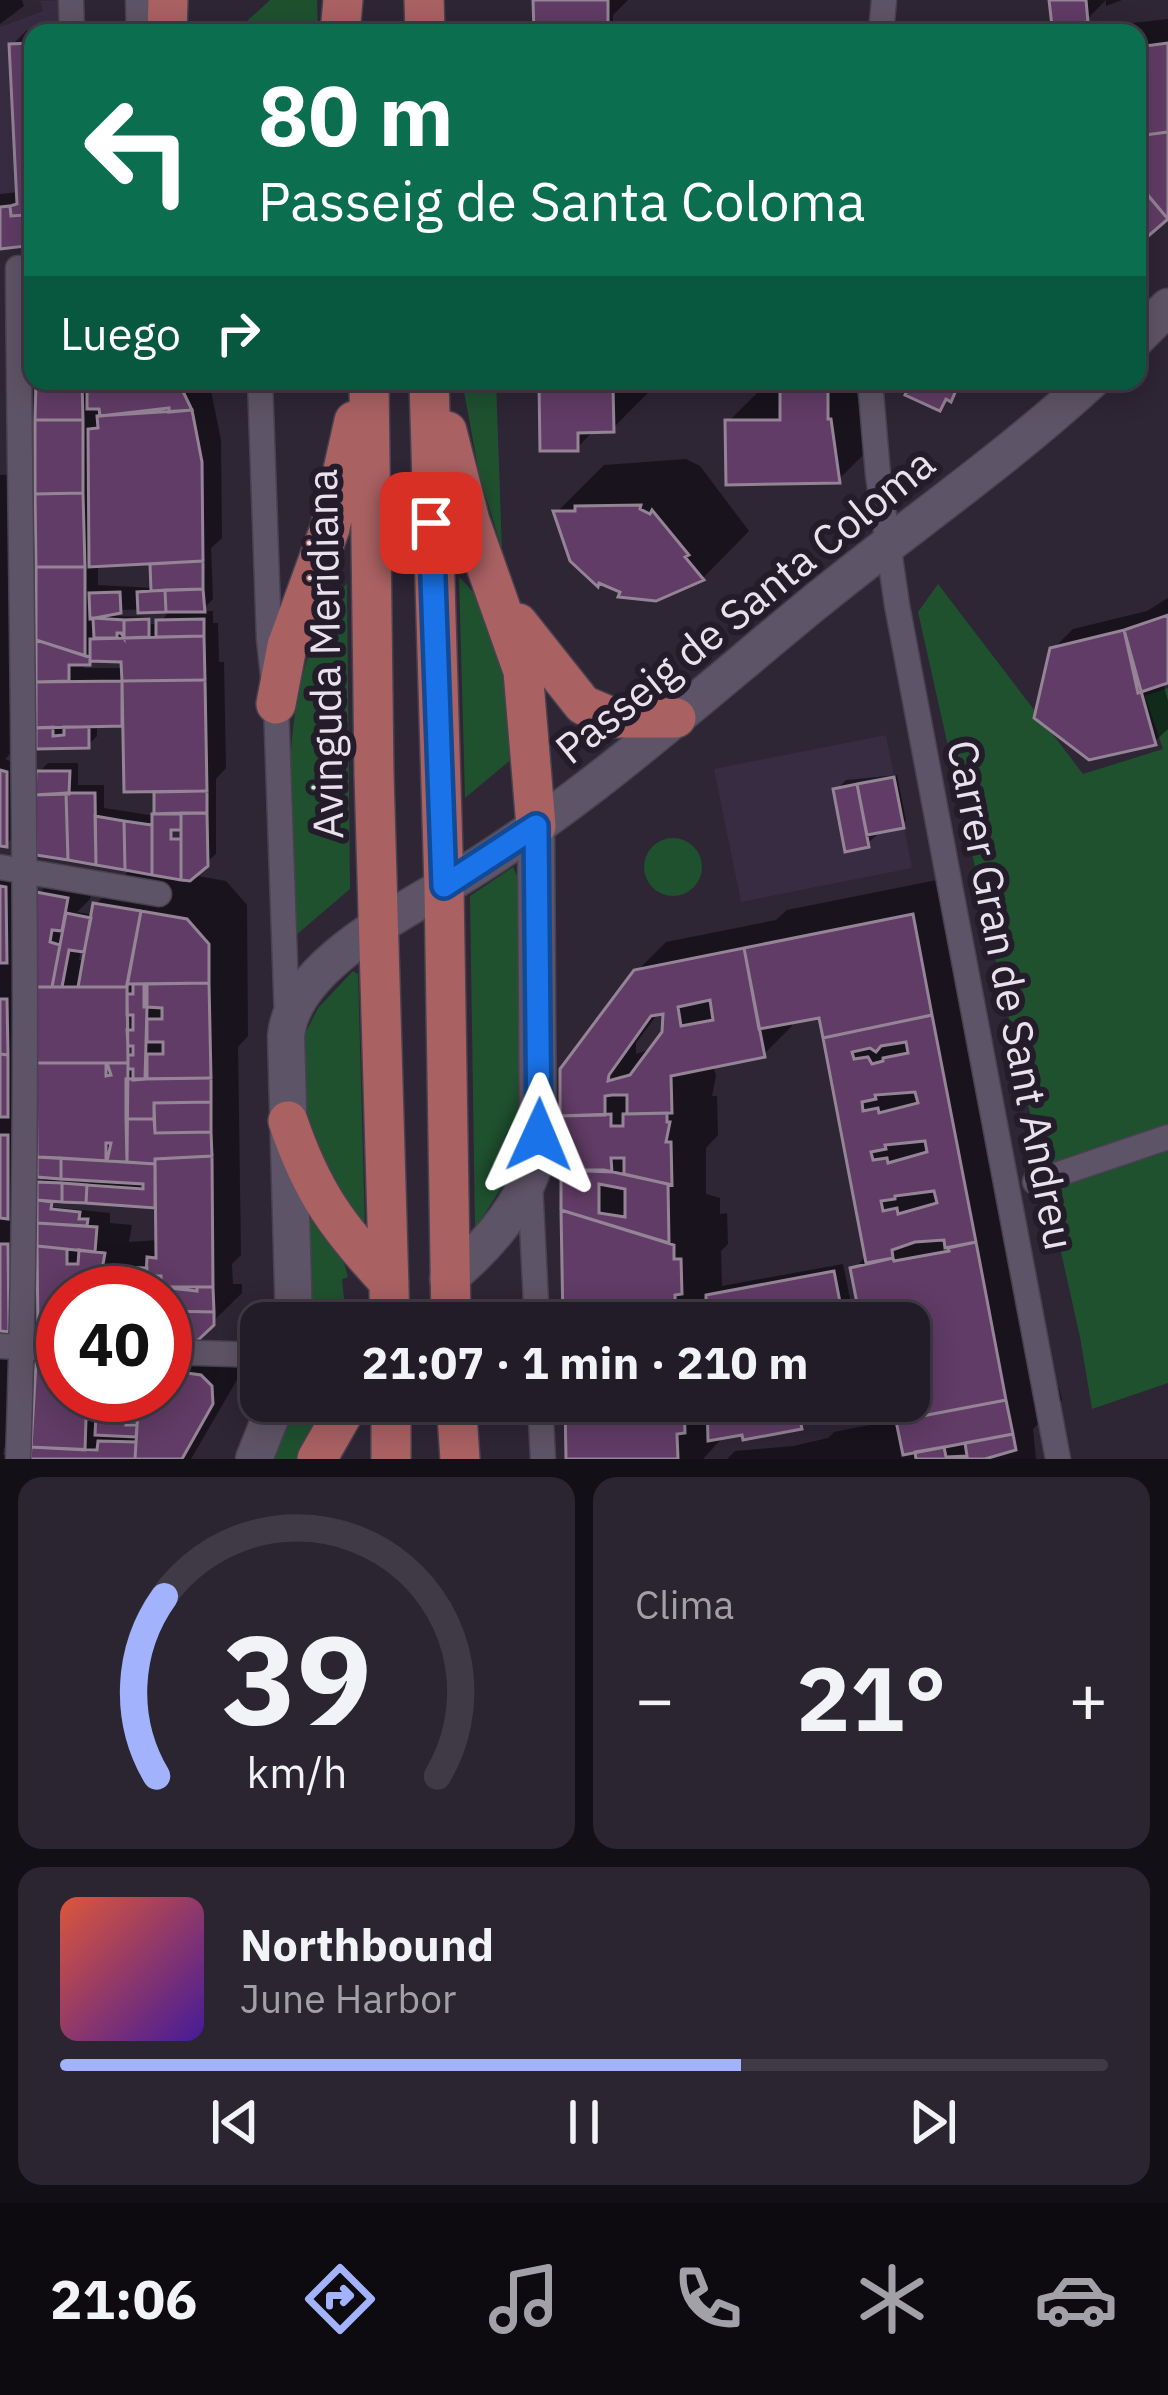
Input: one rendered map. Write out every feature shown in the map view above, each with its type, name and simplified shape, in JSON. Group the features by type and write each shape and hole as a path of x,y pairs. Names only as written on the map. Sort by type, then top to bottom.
{"main road":[{"path":"276,704 287,646 330,528 365,390"},
{"name":"Avinguda Meridiana","path":"367,390 389,1302"},
{"path":"433,390 450,1302"},
{"path":"435,390 460,488 523,671 536,826"},
{"path":"488,572 542,656 583,705 614,718 676,718"},
{"path":"289,1121 311,1181 342,1232 389,1282"},
{"path":"429,1302 448,1279"},
{"path":"317,1459 338,1422"},
{"path":"391,1422 392,1459"},
{"path":"457,1422 460,1459"}],"street":[{"path":"17,268 11,1347 18,1459"},
{"path":"1146,329 1168,307"},
{"name":"Avinguda Meridiana","path":"260,390 287,1024"},
{"name":"Carrer Gran de Sant Andreu","path":"871,390 888,546 1058,1459"},
{"name":"Passeig de Santa Coloma","path":"444,886 536,826 676,718 1080,390"},
{"path":"536,826 540,1095 538,1151 530,1183 536,1302"},
{"path":"11,869 159,894"},
{"path":"293,1302 287,1024 309,987 337,957 444,886"},
{"path":"1035,1182 1168,1137"},
{"path":"448,1279 478,1252 530,1183"},
{"path":"192,1353 240,1354"},
{"path":"254,1459 269,1422"},
{"path":"541,1422 543,1459"}],"shaded area":[{"path":"63,0 63,24 24,24 24,246 0,249 0,27 43,11 40,1"},
{"path":"886,735 912,868 741,902 714,769"}],"green space":[{"path":"270,0 317,0 318,24 244,24"},
{"path":"464,390 496,390 502,549 480,478"},
{"path":"459,577 476,596 497,638 513,758 465,798"},
{"path":"347,583 350,889 296,935 292,927 290,793 297,704 323,620"},
{"path":"938,584 1083,774 1163,749 1145,696 1168,688 1168,1383 1092,1409 1080,1337 918,612"},
{"path":"673,838 694,846 702,867 694,888 673,896 652,888 644,867 652,846"},
{"path":"513,867 522,1030 519,1132 512,1171 475,1229 470,896"},
{"path":"353,971 358,974 365,1228 308,1156 301,1042 318,1008"},
{"path":"305,1188 348,1277 342,1279 341,1302 307,1302"},
{"path":"286,1422 314,1422 296,1459 271,1459"}],"building":[{"path":"533,0 608,0 608,24 534,24"},
{"path":"1049,0 1086,0 1088,22 1052,24"},
{"path":"24,43 24,215 11,216 10,206 17,204 9,44"},
{"path":"1168,43 1168,132 1146,135 1146,46"},
{"path":"1168,132 1168,219 1146,193 1146,135"},
{"path":"1146,193 1168,219 1146,238"},
{"path":"10,206 11,216 24,215 24,246 0,249 0,207"},
{"path":"36,390 82,390 83,420 35,420"},
{"path":"87,390 182,390 192,410 100,416 99,409 87,409"},
{"path":"539,390 613,390 614,432 578,433 578,451 540,451"},
{"path":"780,390 828,390 828,419 840,483 726,485 725,420 780,420"},
{"path":"907,390 956,390 940,411 905,395"},
{"path":"192,410 202,462 203,561 89,567 88,429 98,428 97,416"},
{"path":"35,420 83,420 83,493 35,494"},
{"path":"83,493 85,567 36,567 35,494"},
{"path":"641,505 650,514 652,510 704,580 656,601 618,597 620,592 599,583 598,587 570,561 553,511"},
{"path":"203,561 203,589 151,591 150,564"},
{"path":"36,567 85,567 85,656 36,640"},
{"path":"203,589 205,612 166,612 165,590"},
{"path":"165,590 166,612 138,613 137,592"},
{"path":"120,592 121,613 90,619 89,593"},
{"path":"1168,615 1168,683 1138,693 1124,630"},
{"path":"93,618 124,620 124,638 117,633 117,638 94,638"},
{"path":"149,619 149,637 124,638 124,620"},
{"path":"204,619 204,636 156,637 156,620"},
{"path":"1124,630 1156,745 1089,760 1034,718 1050,648"},
{"path":"204,636 205,680 122,681 121,662 90,661 90,639"},
{"path":"36,640 90,657 90,665 69,665 69,681 36,682"},
{"path":"205,680 207,791 124,792 122,681"},
{"path":"122,681 122,726 36,728 36,682"},
{"path":"53,727 53,736 64,735 64,727 89,727 89,748 36,749 36,728"},
{"path":"0,770 7,772 7,847 0,846"},
{"path":"36,771 70,771 69,794 35,795"},
{"path":"894,777 904,828 867,835 857,784"},
{"path":"857,784 869,847 845,852 833,789"},
{"path":"207,791 207,813 154,814 154,792"},
{"path":"66,793 95,793 96,865 68,860"},
{"path":"66,793 68,860 36,855 35,795"},
{"path":"181,813 207,813 208,866 190,881 181,880"},
{"path":"181,813 181,830 171,830 171,839 181,839 181,880 152,875 152,814"},
{"path":"95,816 124,821 125,870 96,865"},
{"path":"124,821 152,825 152,875 125,870"},
{"path":"0,886 6,887 7,963 0,963"},
{"path":"36,892 68,898 62,931 52,930 50,942 60,945 52,987 36,987"},
{"path":"93,903 141,911 127,987 78,987"},
{"path":"141,911 187,919 209,944 209,983 127,984"},
{"path":"66,913 91,918 84,952 69,950 62,987 52,987"},
{"path":"913,914 932,1015 823,1038 819,1018 759,1029 744,948"},
{"path":"744,948 765,1057 671,1076 672,1113 627,1114 627,1095 612,1095 605,1096 605,1115 560,1116 560,1069 634,970","holes":["710,1000 713,1020 681,1026 678,1007","663,1014 662,1032 630,1075 608,1081 651,1016"]},
{"path":"209,983 211,1078 147,1079 147,1054 163,1054 163,1042 147,1042 147,1019 162,1019 162,1008 147,1007 147,984"},
{"path":"133,984 144,984 147,1007 145,1079 133,1080 128,1055 133,1055 133,1046 128,1046 127,1030 133,1030 133,1015 127,1015 127,994 133,994"},
{"path":"36,987 127,987 128,1063 36,1063"},
{"path":"0,999 7,999 8,1055 0,1054"},
{"path":"932,1015 976,1242 945,1248 944,1240 915,1242 892,1250 893,1258 866,1263 823,1038","holes":["906,1042 908,1053 872,1064 868,1057 854,1059 852,1052 870,1048 876,1052 881,1046","915,1092 918,1103 879,1113 878,1108 863,1111 862,1102 876,1099 875,1095","925,1141 927,1152 888,1163 887,1158 873,1160 871,1152 886,1149 885,1145","934,1191 937,1203 898,1214 897,1208 883,1211 881,1201"]},
{"path":"0,1054 8,1055 8,1117 0,1117"},
{"path":"36,1063 106,1063 106,1076 111,1075 107,1063 128,1063 127,1162 107,1161 111,1143 106,1143 106,1161 37,1157"},
{"path":"211,1078 211,1102 154,1103 154,1119 126,1119 126,1079"},
{"path":"211,1102 211,1132 155,1133 154,1103"},
{"path":"667,1113 672,1185 624,1174 624,1158 611,1158 612,1172 561,1170 560,1116 611,1114 611,1126 623,1126 623,1114"},
{"path":"126,1119 154,1119 155,1133 211,1132 212,1156 155,1159 155,1164 127,1162"},
{"path":"0,1135 8,1135 8,1219 0,1218"},
{"path":"212,1156 213,1287 192,1287 192,1266 147,1266 147,1257 156,1258 155,1159"},
{"path":"37,1157 61,1158 61,1179 37,1177"},
{"path":"61,1158 155,1164 155,1208 86,1203 87,1185 143,1189 143,1184 61,1179"},
{"path":"561,1170 604,1170 668,1184 669,1243 561,1210","holes":["599,1184 625,1189 625,1217 599,1213"]},
{"path":"37,1182 62,1183 62,1202 37,1200"},
{"path":"62,1183 87,1185 86,1203 62,1202"},
{"path":"37,1200 52,1202 51,1209 80,1212 79,1219 88,1219 87,1226 37,1223"},
{"path":"561,1210 674,1245 674,1259 681,1259 682,1294 675,1295 675,1302 563,1302"},
{"path":"37,1223 97,1227 95,1252 37,1246"},
{"path":"976,1242 1006,1400 930,1415 930,1302 857,1302 850,1268"},
{"path":"0,1244 8,1244 9,1332 0,1331"},
{"path":"37,1246 67,1249 67,1264 78,1264 79,1250 105,1253 103,1266 37,1266"},
{"path":"834,1271 840,1302 706,1302 706,1295"},
{"path":"213,1287 214,1312 192,1312 192,1290"},
{"path":"192,1312 214,1312 214,1325 192,1342"},
{"path":"36,1363 36,1422 86,1422 85,1450 31,1447"},
{"path":"192,1374 201,1375 212,1386 213,1404 182,1459 135,1459 137,1422 192,1422"},
{"path":"1006,1400 1013,1434 903,1455 896,1422 930,1422 930,1415"},
{"path":"96,1422 137,1425 136,1437 95,1435"},
{"path":"565,1422 685,1422 685,1433 677,1434 678,1459 566,1459"},
{"path":"708,1422 800,1422 802,1429 743,1440 742,1435 708,1441"},
{"path":"1013,1434 1016,1450 985,1459 916,1459 915,1452 944,1447 946,1457 967,1456 965,1443"},
{"path":"98,1441 136,1442 135,1459 30,1459 31,1447 97,1450"}],"route":[{"path":"431,523 444,886 536,826 539,1135"}]}
